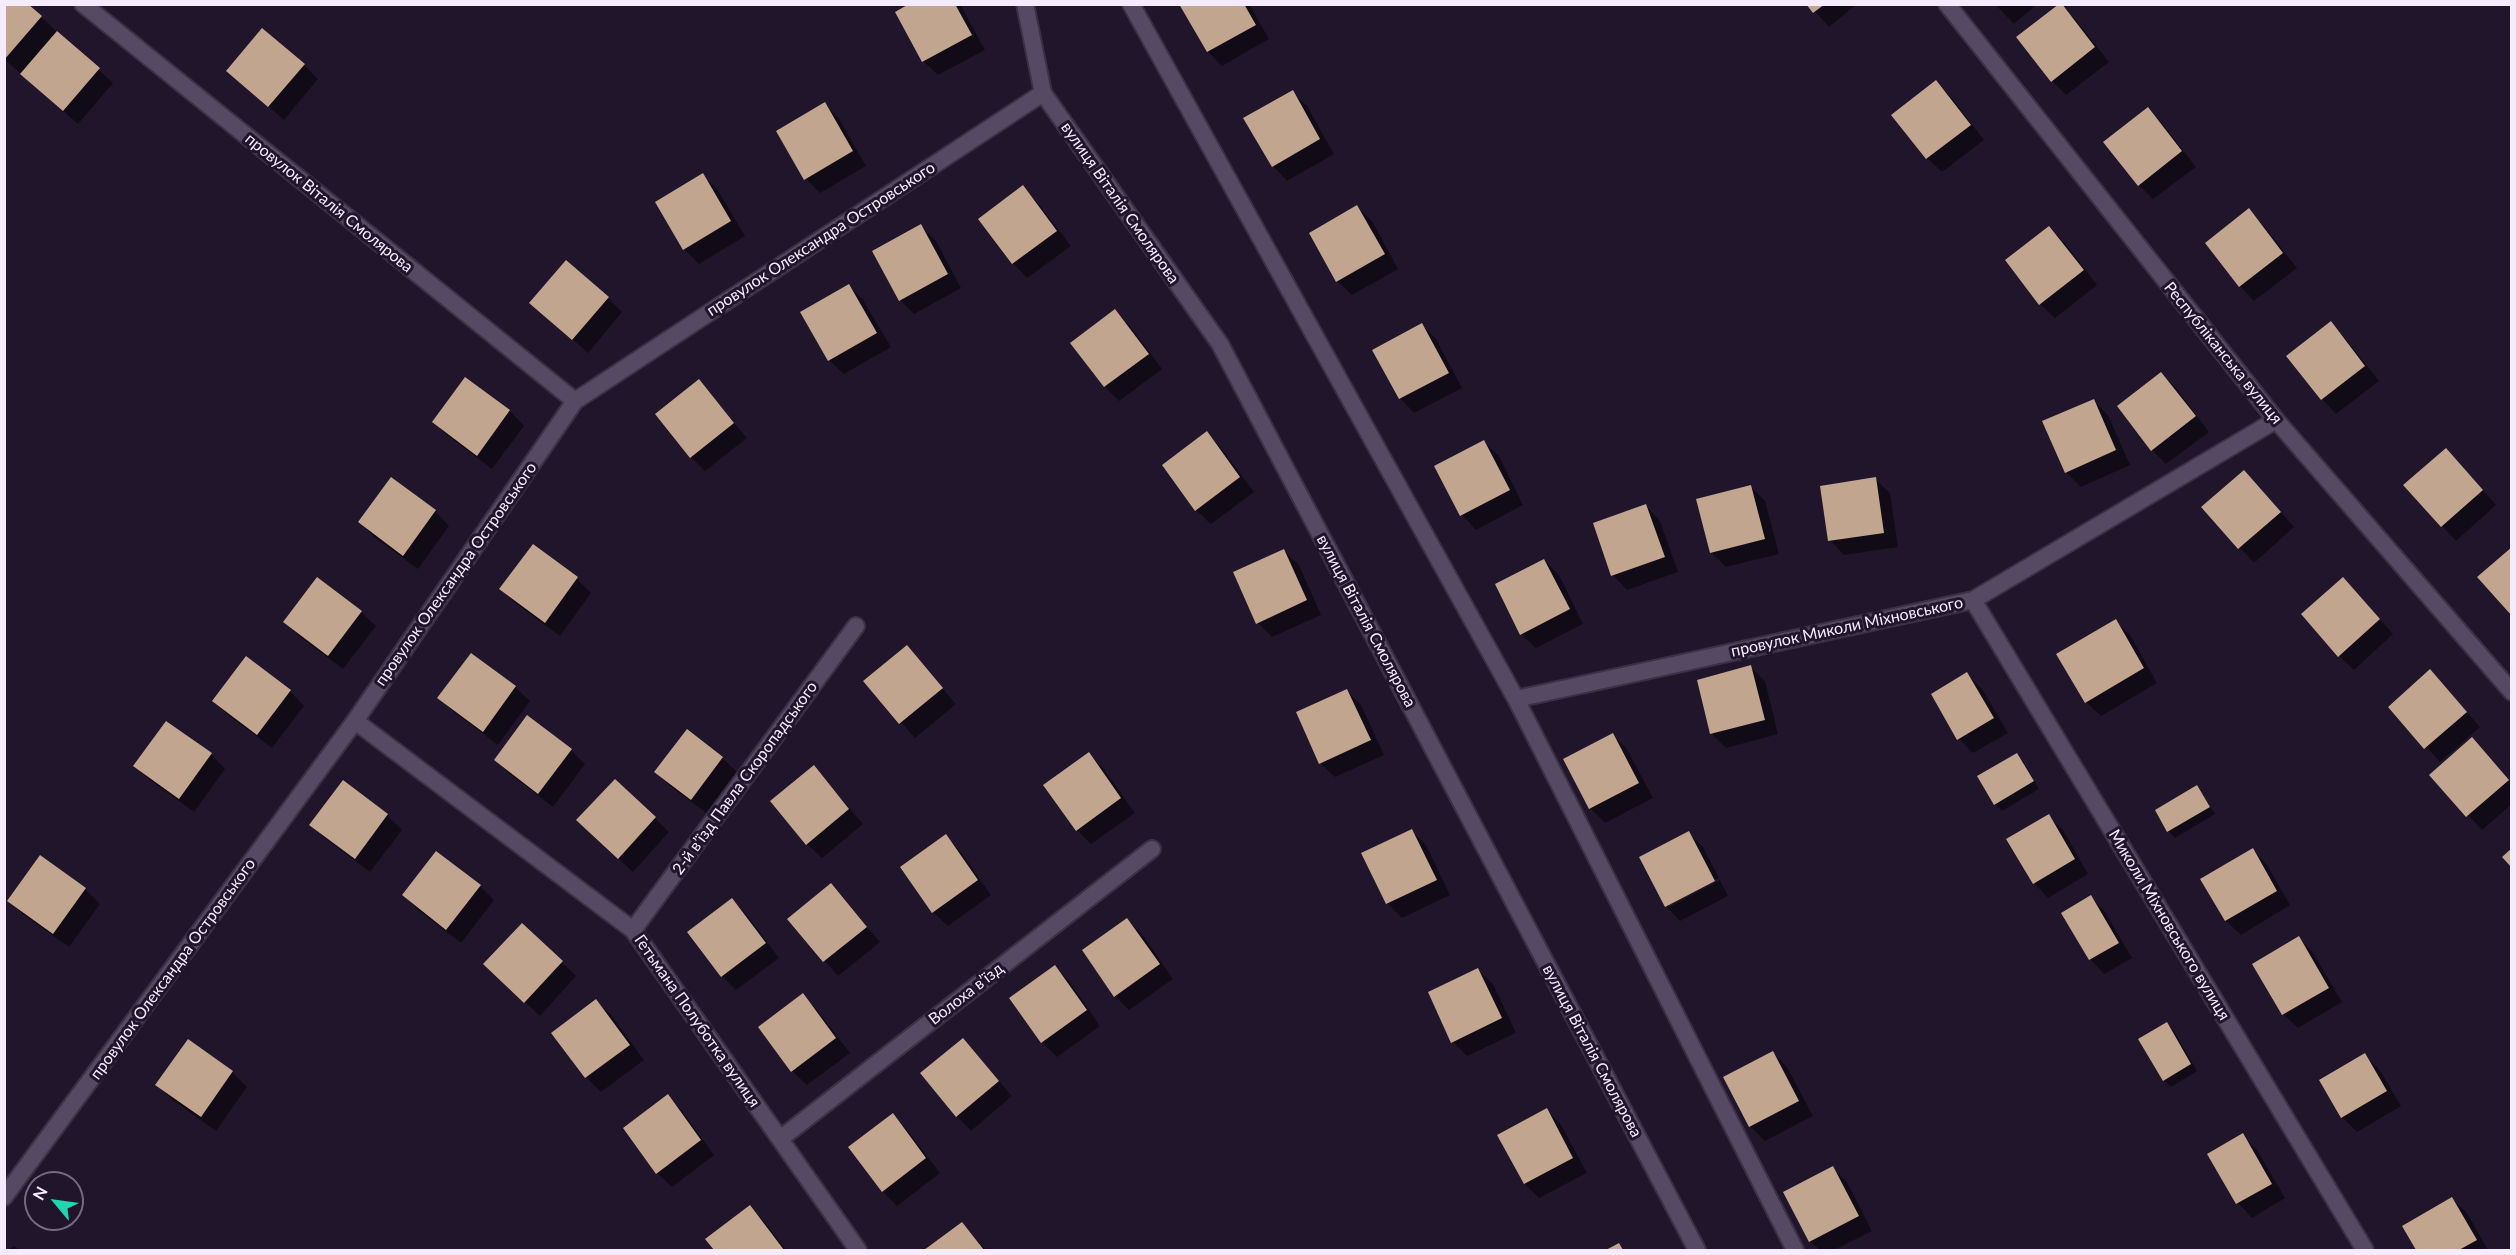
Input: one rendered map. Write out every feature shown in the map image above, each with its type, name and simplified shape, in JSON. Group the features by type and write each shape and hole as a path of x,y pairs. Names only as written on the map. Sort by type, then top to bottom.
{"street":[{"name":"провулок Віталія Смолярова","path":"83,4 575,401"},
{"name":"вулиця Віталія Смолярова","path":"1025,4 1043,93 1220,344 1697,1251"},
{"path":"1131,4 1516,699 1795,1251"},
{"name":"Республіканська вулиця","path":"1947,4 2276,420 2511,692"},
{"name":"провулок Олександра Островського","path":"4,1197 355,721 575,401 1043,93"},
{"name":"провулок Миколи Міхновського","path":"1516,699 1973,600 2276,420"},
{"name":"Миколи Міхновського вулиця","path":"1973,600 2365,1251"},
{"name":"2-й в’їзд Павла Скоропадського","path":"633,930 856,626"},
{"name":"Гетьмана Полуботка вулиця","path":"355,721 633,930 858,1251"},
{"name":"Волоха в’їзд","path":"780,1139 1152,849"}],"building":[{"path":"4,4 28,4 42,16 4,60"},
{"path":"909,4 955,4 972,35 922,62 895,12"},
{"path":"1179,4 1244,4 1256,25 1207,52"},
{"path":"1806,4 1825,4 1813,13"},
{"path":"2062,4 2095,47 2051,82 2016,37"},
{"path":"262,28 305,64 268,107 226,71"},
{"path":"57,31 100,68 63,111 20,74"},
{"path":"1936,80 1971,125 1926,159 1891,115"},
{"path":"1293,90 1320,139 1272,167 1243,118"},
{"path":"825,102 853,151 804,180 776,131"},
{"path":"2148,107 2182,151 2138,186 2103,142"},
{"path":"703,173 731,221 683,250 655,202"},
{"path":"1023,185 1057,231 1012,264 978,219"},
{"path":"1357,205 1385,254 1336,282 1309,233"},
{"path":"2249,208 2283,253 2239,287 2205,243"},
{"path":"921,224 948,274 899,301 872,251"},
{"path":"2049,226 2084,270 2039,305 2005,260"},
{"path":"566,260 609,297 572,340 529,303"},
{"path":"849,284 877,333 828,361 800,312"},
{"path":"1115,309 1149,354 1104,387 1070,343"},
{"path":"2331,321 2365,366 2321,400 2286,356"},
{"path":"1422,323 1449,373 1399,399 1372,350"},
{"path":"2161,372 2196,416 2151,451 2117,406"},
{"path":"465,377 510,410 477,456 432,422"},
{"path":"699,379 734,423 690,458 655,414"},
{"path":"2094,399 2116,450 2065,473 2042,421"},
{"path":"1207,431 1240,477 1195,511 1162,465"},
{"path":"1484,440 1510,490 1460,516 1434,466"},
{"path":"2446,448 2483,490 2441,527 2403,485"},
{"path":"2244,470 2281,512 2238,549 2201,507"},
{"path":"391,477 436,510 403,556 358,522"},
{"path":"1876,477 1884,533 1828,541 1820,486"},
{"path":"1751,485 1765,539 1710,553 1696,499"},
{"path":"1646,504 1665,557 1611,576 1593,523"},
{"path":"533,544 578,577 545,623 499,589"},
{"path":"2512,547 2512,616 2477,577"},
{"path":"1284,549 1307,600 1256,624 1233,572"},
{"path":"1544,559 1570,609 1520,635 1495,584"},
{"path":"317,577 362,611 328,656 283,622"},
{"path":"2343,577 2380,619 2338,657 2301,614"},
{"path":"2116,619 2144,668 2085,703 2056,654"},
{"path":"907,645 943,688 899,724 863,681"},
{"path":"471,653 516,686 483,732 437,698"},
{"path":"246,656 291,690 257,735 212,701"},
{"path":"1751,665 1765,720 1710,734 1697,680"},
{"path":"2430,669 2467,712 2424,749 2388,707"},
{"path":"1967,672 1994,718 1957,740 1931,694"},
{"path":"1347,689 1371,740 1319,764 1296,712"},
{"path":"527,715 572,749 538,794 494,760"},
{"path":"166,721 212,753 179,799 133,766"},
{"path":"687,729 723,757 691,800 654,772"},
{"path":"1613,733 1639,783 1589,809 1563,759"},
{"path":"2472,737 2509,780 2466,817 2429,775"},
{"path":"1089,752 1121,798 1076,831 1043,785"},
{"path":"2017,753 2034,781 1994,805 1977,776"},
{"path":"814,765 849,809 806,845 770,801"},
{"path":"615,779 656,817 618,859 576,820"},
{"path":"343,780 388,814 355,859 309,825"},
{"path":"2197,785 2210,807 2167,832 2155,810"},
{"path":"2049,814 2075,859 2033,884 2006,839"},
{"path":"1412,829 1437,880 1386,904 1361,853"},
{"path":"1689,831 1715,881 1665,907 1639,857"},
{"path":"946,834 978,880 932,913 900,867"},
{"path":"2253,848 2277,891 2225,921 2200,879"},
{"path":"2512,848 2512,868 2502,857"},
{"path":"436,851 481,885 446,930 402,895"},
{"path":"40,855 86,888 53,934 7,901"},
{"path":"831,883 867,927 823,962 787,919"},
{"path":"2091,895 2119,943 2089,960 2061,913"},
{"path":"732,898 766,943 721,977 687,932"},
{"path":"1127,918 1160,964 1114,997 1082,950"},
{"path":"522,923 563,961 524,1003 483,964"},
{"path":"2299,936 2329,988 2282,1015 2252,964"},
{"path":"1055,965 1087,1010 1041,1043 1009,998"},
{"path":"1478,968 1502,1018 1451,1043 1428,992"},
{"path":"803,993 836,1038 791,1072 758,1027"},
{"path":"596,999 630,1045 585,1078 551,1033"},
{"path":"2167,1022 2191,1064 2163,1081 2138,1039"},
{"path":"963,1038 999,1081 956,1117 920,1073"},
{"path":"188,1039 233,1071 201,1117 155,1085"},
{"path":"1773,1051 1799,1101 1749,1127 1723,1077"},
{"path":"2365,1053 2387,1091 2341,1118 2319,1080"},
{"path":"668,1094 701,1140 656,1174 623,1128"},
{"path":"1547,1108 1573,1158 1524,1184 1497,1135"},
{"path":"893,1113 926,1158 882,1192 848,1147"},
{"path":"2243,1133 2272,1184 2236,1204 2207,1154"},
{"path":"1833,1166 1859,1216 1809,1242 1783,1192"},
{"path":"2452,1197 2477,1240 2459,1250 2416,1250 2402,1226"},
{"path":"750,1205 784,1250 714,1250 705,1239"},
{"path":"962,1222 984,1250 924,1250"},
{"path":"1619,1243 1623,1250 1606,1250"}]}
